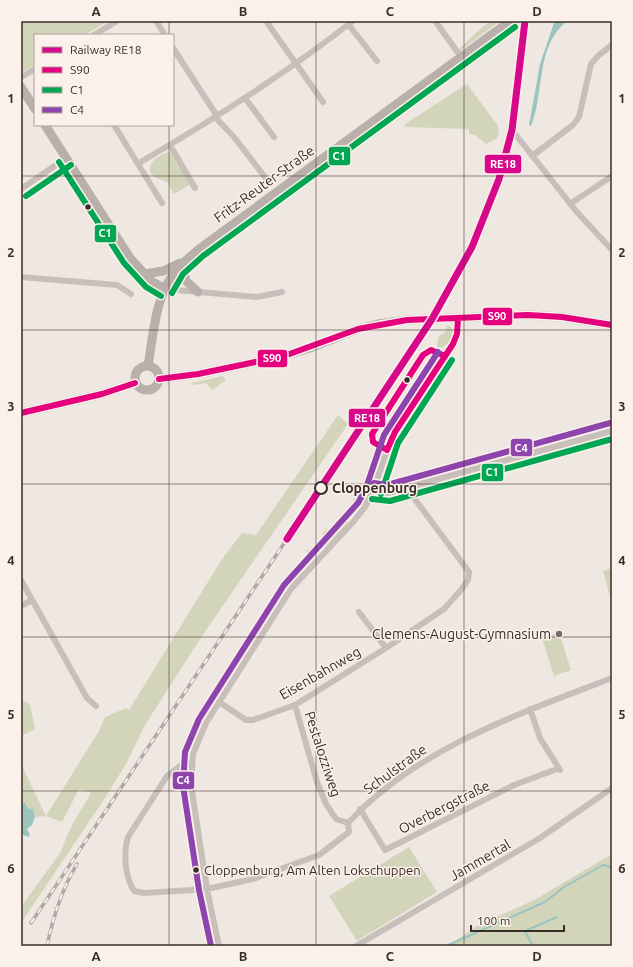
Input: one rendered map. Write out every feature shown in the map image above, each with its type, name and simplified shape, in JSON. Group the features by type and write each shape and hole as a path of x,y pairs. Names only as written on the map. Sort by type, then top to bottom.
{"street":[{"path":"96,34 117,21"},
{"path":"156,21 164,34"},
{"path":"266,21 323,102"},
{"path":"435,21 464,61"},
{"name":"Fritz-Reuter-Straße","path":"148,366 158,313 165,289 170,278 184,262 510,21"},
{"path":"139,163 245,98 350,23 377,61"},
{"path":"532,156 573,125 579,117 591,64 599,55 612,46"},
{"path":"174,50 216,116 268,181"},
{"path":"21,77 34,70"},
{"path":"21,87 34,107"},
{"path":"245,98 274,137"},
{"path":"46,126 130,258 156,285 165,289 263,297 282,292"},
{"path":"115,126 139,163 162,203"},
{"path":"512,130 570,204 612,250"},
{"path":"170,145 195,188"},
{"path":"21,189 66,158"},
{"path":"570,204 612,176"},
{"path":"144,274 163,272 184,262 186,281 198,292"},
{"path":"21,277 117,285 132,294"},
{"path":"159,379 198,374 284,356 378,324 407,320 528,315 562,317 612,325"},
{"path":"219,946 207,889 191,785 191,765 197,742 219,702 291,589 354,521 365,507 373,491 391,439 453,344 457,334 458,318"},
{"path":"148,366 158,372 159,379 156,386 150,390 140,389 135,383 134,376 137,370 148,366"},
{"path":"21,413 102,394 135,383"},
{"path":"373,491 388,493 612,431"},
{"name":"Eisenbahnweg","path":"219,702 246,720 253,720 295,705 386,648 444,609 468,580 470,572 414,498 411,487"},
{"path":"21,580 87,698 96,706"},
{"path":"21,606 32,600"},
{"path":"359,612 386,648"},
{"name":"Schulstraße","path":"207,889 253,879 319,854 349,832 348,823 377,795 429,758 530,709 612,678"},
{"name":"Pestalozziweg","path":"295,705 322,796 336,819 348,823"},
{"name":"Overbergstraße","path":"360,810 386,850 514,785 559,770 540,738 530,709"},
{"path":"191,765 183,764 167,776 128,837 126,842 127,876 134,891 144,893 207,889"},
{"name":"Jammertal","path":"356,946 540,838 612,788"}],"green space":[{"path":"21,21 108,21 87,34 34,34 34,66 21,73"},
{"path":"491,21 500,21 460,51 459,49 480,29"},
{"path":"467,84 498,126 499,131 497,138 486,144 475,135 469,134 469,129 404,127 405,124"},
{"path":"168,152 173,153 191,184 174,194 167,182 156,178 150,172 153,162 158,157"},
{"path":"447,326 450,326 453,331 452,338 444,347 437,348 438,337 445,332"},
{"path":"223,376 226,380 212,390 206,383 193,385 191,383"},
{"path":"338,415 348,424 202,636 145,725 127,762 107,795 21,923 21,907 60,853 71,827 91,793 79,789 62,822 46,816 99,731 105,717 126,708 129,710 222,559 242,533 256,535"},
{"path":"369,476 372,476 371,487 363,505 359,507 354,504 353,500 355,498 357,502 367,486 366,481"},
{"path":"342,519 349,523 331,543 323,548 325,541 322,533"},
{"path":"311,548 314,549 317,554 291,585 288,585 310,554 306,551"},
{"path":"612,568 612,603 603,571"},
{"path":"559,632 571,670 554,676 542,638"},
{"path":"21,700 30,704 35,729 21,736"},
{"path":"21,764 46,816 35,817 33,809 28,808 25,803 21,803"},
{"path":"409,847 437,892 357,941 329,896"},
{"path":"612,854 612,946 449,946 473,928 536,899"}],"water":[{"path":"558,21 567,21 550,43 545,56 535,113 531,126 529,125 540,64 554,23"},
{"path":"21,803 25,803 28,808 33,809 35,817 32,825 27,829 30,835 28,837 21,834"}],"waterway":[{"path":"446,946 545,902 564,887 603,865 610,867 612,871"},
{"path":"533,946 525,931 557,917"}],"railway":[{"path":"31,923 287,539"},
{"path":"47,946 52,924 59,904 67,883 77,864"}],"rail line":[{"name":"RE18","path":"287,539 432,319 472,247 499,179 512,130 525,21"}],"transit line":[{"name":"C1","path":"172,293 183,274 203,256 515,27"},
{"name":"C1","path":"59,162 124,263 146,287 161,296"},
{"name":"C1","path":"26,196 71,165"},
{"name":"S90","path":"159,379 198,374 284,356 358,329 407,320 528,315 562,317 612,325"},
{"name":"S90","path":"387,450 395,432 453,344 457,334 458,318"},
{"name":"S90","path":"387,450 373,442 372,434 423,355 431,350 445,356"},
{"name":"C4","path":"211,946 199,890 183,786 185,752 199,719 284,585 358,503 366,488 384,435 438,352"},
{"name":"C1","path":"381,494 398,443 452,360"},
{"name":"S90","path":"21,413 102,394 135,383"},
{"name":"C4","path":"374,483 387,485 610,423"},
{"name":"C1","path":"372,499 390,501 612,439"}],"place":[{"name":"Cloppenburg","path":"321,488"},
{"name":"Clemens-August-Gymnasium","path":"559,634"},
{"name":"Cloppenburg, Am Alten Lokschuppen","path":"196,870"}]}
